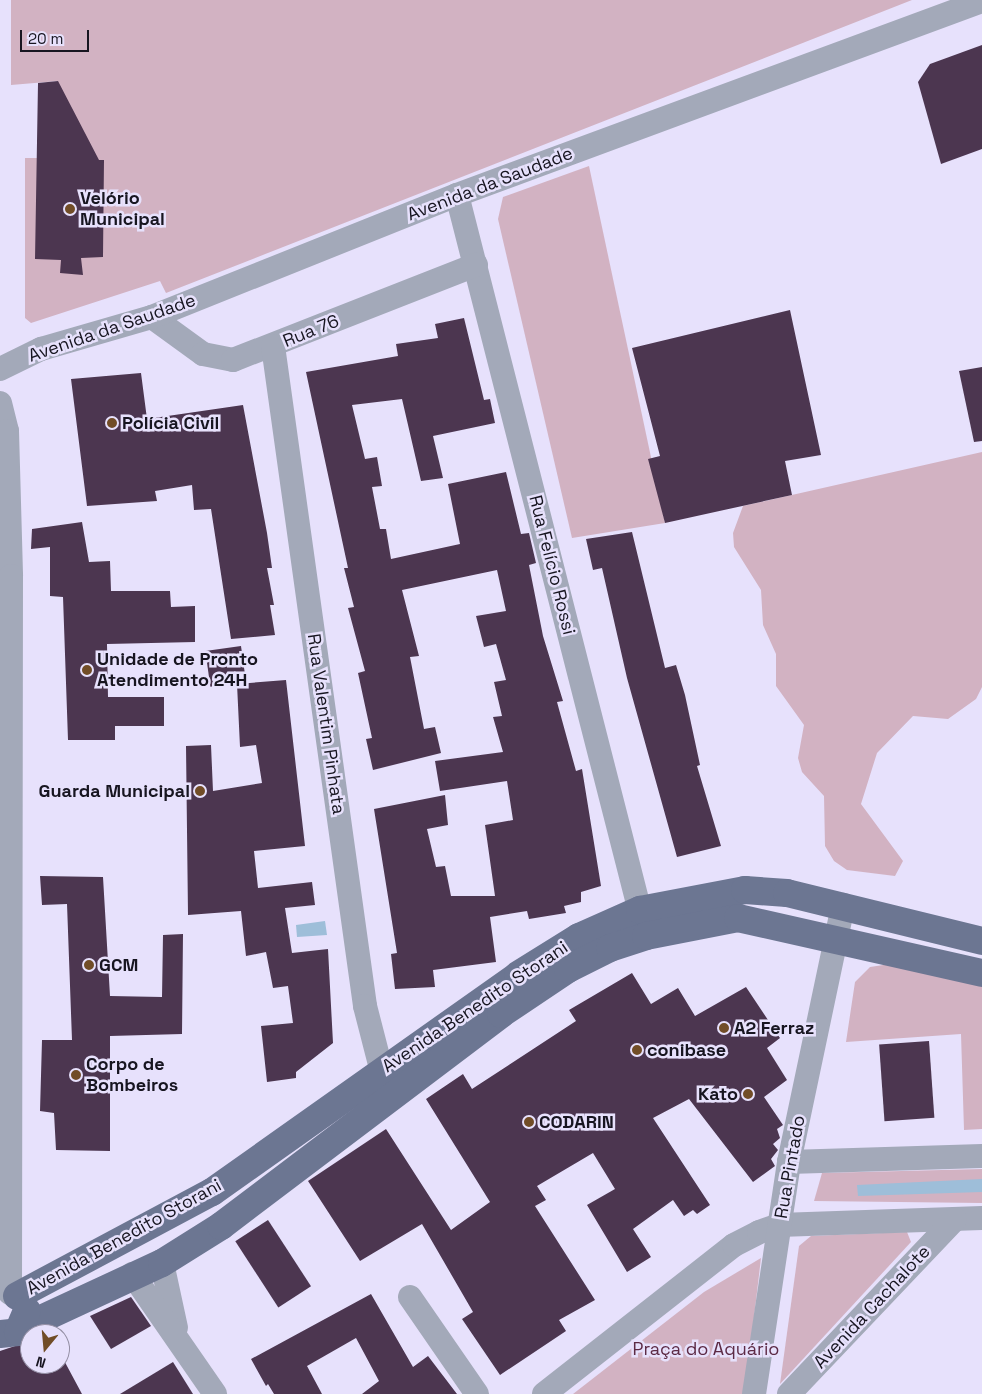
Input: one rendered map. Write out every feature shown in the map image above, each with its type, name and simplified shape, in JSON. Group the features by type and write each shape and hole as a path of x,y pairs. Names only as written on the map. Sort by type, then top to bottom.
{"main road":[{"name":"Avenida Benedito Storani","path":"9,1294 212,1192 379,1071 579,938 640,910 745,890 787,893 982,940"},
{"name":"Avenida Benedito Storani","path":"7,1333 132,1274 162,1263 221,1226 532,992 610,948 646,936 738,918 982,973"},
{"path":"7,1333 28,1316 9,1294"}],"street":[{"name":"Avenida da Saudade","path":"0,369 41,350 152,317 457,195 982,1"},
{"name":"Rua Felício Rossi","path":"457,195 646,936"},
{"name":"Rua 76","path":"152,317 203,354 232,360 273,346 476,265"},
{"name":"Rua Valentim Pinhata","path":"273,346 364,1006 379,1071 390,1099"},
{"path":"0,403 7,431 9,1294"},
{"name":"Rua Pintado","path":"754,1394 789,1162 843,905"},
{"path":"789,1162 982,1156"},
{"name":"Avenida Cachalote","path":"544,1394 734,1244 779,1226 982,1218"},
{"name":"Avenida Cachalote","path":"789,1394 955,1219"},
{"path":"162,1263 177,1335"},
{"path":"132,1274 177,1335 215,1394"},
{"path":"410,1298 477,1394"}],"green space":[{"path":"11,0 912,0 166,293 160,281 31,323 25,318 25,158 39,158 58,81 11,85"},
{"path":"589,166 665,523 572,538 498,219 503,197"},
{"path":"982,452 982,687 976,699 948,719 913,716 877,753 861,804 903,861 895,876 847,870 834,861 825,846 824,796 802,772 798,758 804,725 776,686 776,654 763,625 761,590 734,547 733,533 743,506"},
{"path":"890,964 982,982 982,1129 964,1130 961,1034 846,1042 855,982 870,967"},
{"path":"982,1169 982,1203 814,1201 822,1173"},
{"path":"907,1232 911,1242 780,1384 799,1246 811,1236"},
{"name":"Praça do Aquário","path":"761,1258 745,1394 573,1394 704,1292"}],"water":[{"path":"325,921 327,935 297,937 296,925"},
{"path":"982,1179 982,1192 858,1196 857,1185"}],"building":[{"path":"982,45 982,149 941,164 918,82 930,64"},
{"name":"Velório Municipal","path":"58,81 99,160 104,160 103,257 81,258 83,275 60,273 61,260 35,259 38,83"},
{"path":"790,310 821,455 785,461 792,495 665,523 648,459 660,456 632,348"},
{"path":"464,318 484,400 490,399 495,423 433,436 443,478 421,481 402,399 352,405 365,459 377,457 382,486 372,487 380,529 386,529 391,559 460,544 448,484 506,472 521,534 529,533 536,563 529,565 543,636 563,701 557,702 576,771 582,769 601,886 581,892 581,902 564,906 566,913 529,919 527,911 490,917 496,962 433,970 435,987 395,989 391,954 397,953 374,809 445,795 448,825 427,829 436,867 445,866 451,896 495,896 485,825 513,820 507,781 440,791 435,761 503,752 493,717 502,716 494,682 506,680 496,644 484,647 476,616 506,611 497,570 402,590 419,656 410,657 424,729 435,727 441,753 373,770 366,739 372,738 358,673 365,671 348,608 354,607 344,568 348,568 306,372 398,356 396,344 438,338 435,324"},
{"path":"982,367 982,441 974,442 959,371"},
{"path":"141,373 147,419 243,405 272,568 267,568 274,605 270,605 275,635 231,639 211,509 194,510 192,485 155,491 157,501 87,506 71,379"},
{"name":"Unidade de Pronto Atendimento 24H","path":"82,522 89,562 110,561 111,591 170,591 171,607 195,606 195,642 107,644 108,697 164,697 164,726 115,726 115,740 68,740 63,597 50,596 50,547 31,549 32,529"},
{"path":"632,532 665,668 676,665 685,695 700,765 697,766 721,846 677,857 627,678 602,568 593,570 586,539"},
{"path":"241,646 246,682 210,687 205,651"},
{"path":"286,680 305,846 254,851 258,888 312,882 315,905 285,908 292,953 328,949 333,1043 296,1072 296,1078 267,1082 261,1026 293,1023 288,986 273,988 266,952 246,956 241,911 188,915 186,746 211,745 213,791 262,783 256,745 240,747 237,684"},
{"name":"GCM","path":"40,876 103,877 110,996 162,997 163,935 183,934 182,1034 110,1036 110,1151 56,1150 54,1113 40,1111 42,1040 72,1040 67,904 42,905"},
{"path":"632,973 651,1004 678,988 695,1016 746,987 780,1038 767,1048 787,1080 764,1097 783,1125 777,1129 780,1138 773,1144 778,1150 771,1159 775,1166 753,1182 689,1099 653,1118 710,1205 697,1214 693,1210 684,1216 673,1200 633,1229 651,1257 627,1272 587,1205 615,1189 593,1153 537,1186 546,1200 535,1206 595,1300 559,1320 566,1331 500,1375 462,1319 473,1312 422,1224 360,1261 308,1181 386,1129 451,1230 490,1202 426,1099 463,1074 472,1089 576,1021 569,1010"},
{"path":"929,1041 934,1118 884,1121 879,1044"},
{"path":"268,1220 311,1286 278,1307 235,1241"},
{"path":"371,1294 413,1367 428,1356 457,1394 362,1394 379,1381 356,1338 307,1366 322,1394 274,1394 268,1384 266,1386 251,1359"},
{"path":"131,1297 151,1326 111,1349 90,1316"},
{"path":"20,1344 20,1374 70,1374 70,1372 82,1394 0,1394 0,1351"},
{"path":"173,1362 193,1394 120,1394"}],"place":[{"name":"Velório Municipal","path":"70,209"},
{"name":"Polícia Civil","path":"112,423"},
{"name":"Unidade de Pronto Atendimento 24H","path":"87,670"},
{"name":"Guarda Municipal","path":"200,791"},
{"name":"GCM","path":"89,965"},
{"name":"A2 Ferraz","path":"724,1028"},
{"name":"conibase","path":"637,1050"},
{"name":"Corpo de Bombeiros","path":"76,1075"},
{"name":"Kato","path":"748,1094"},
{"name":"CODARIN","path":"529,1122"}]}
